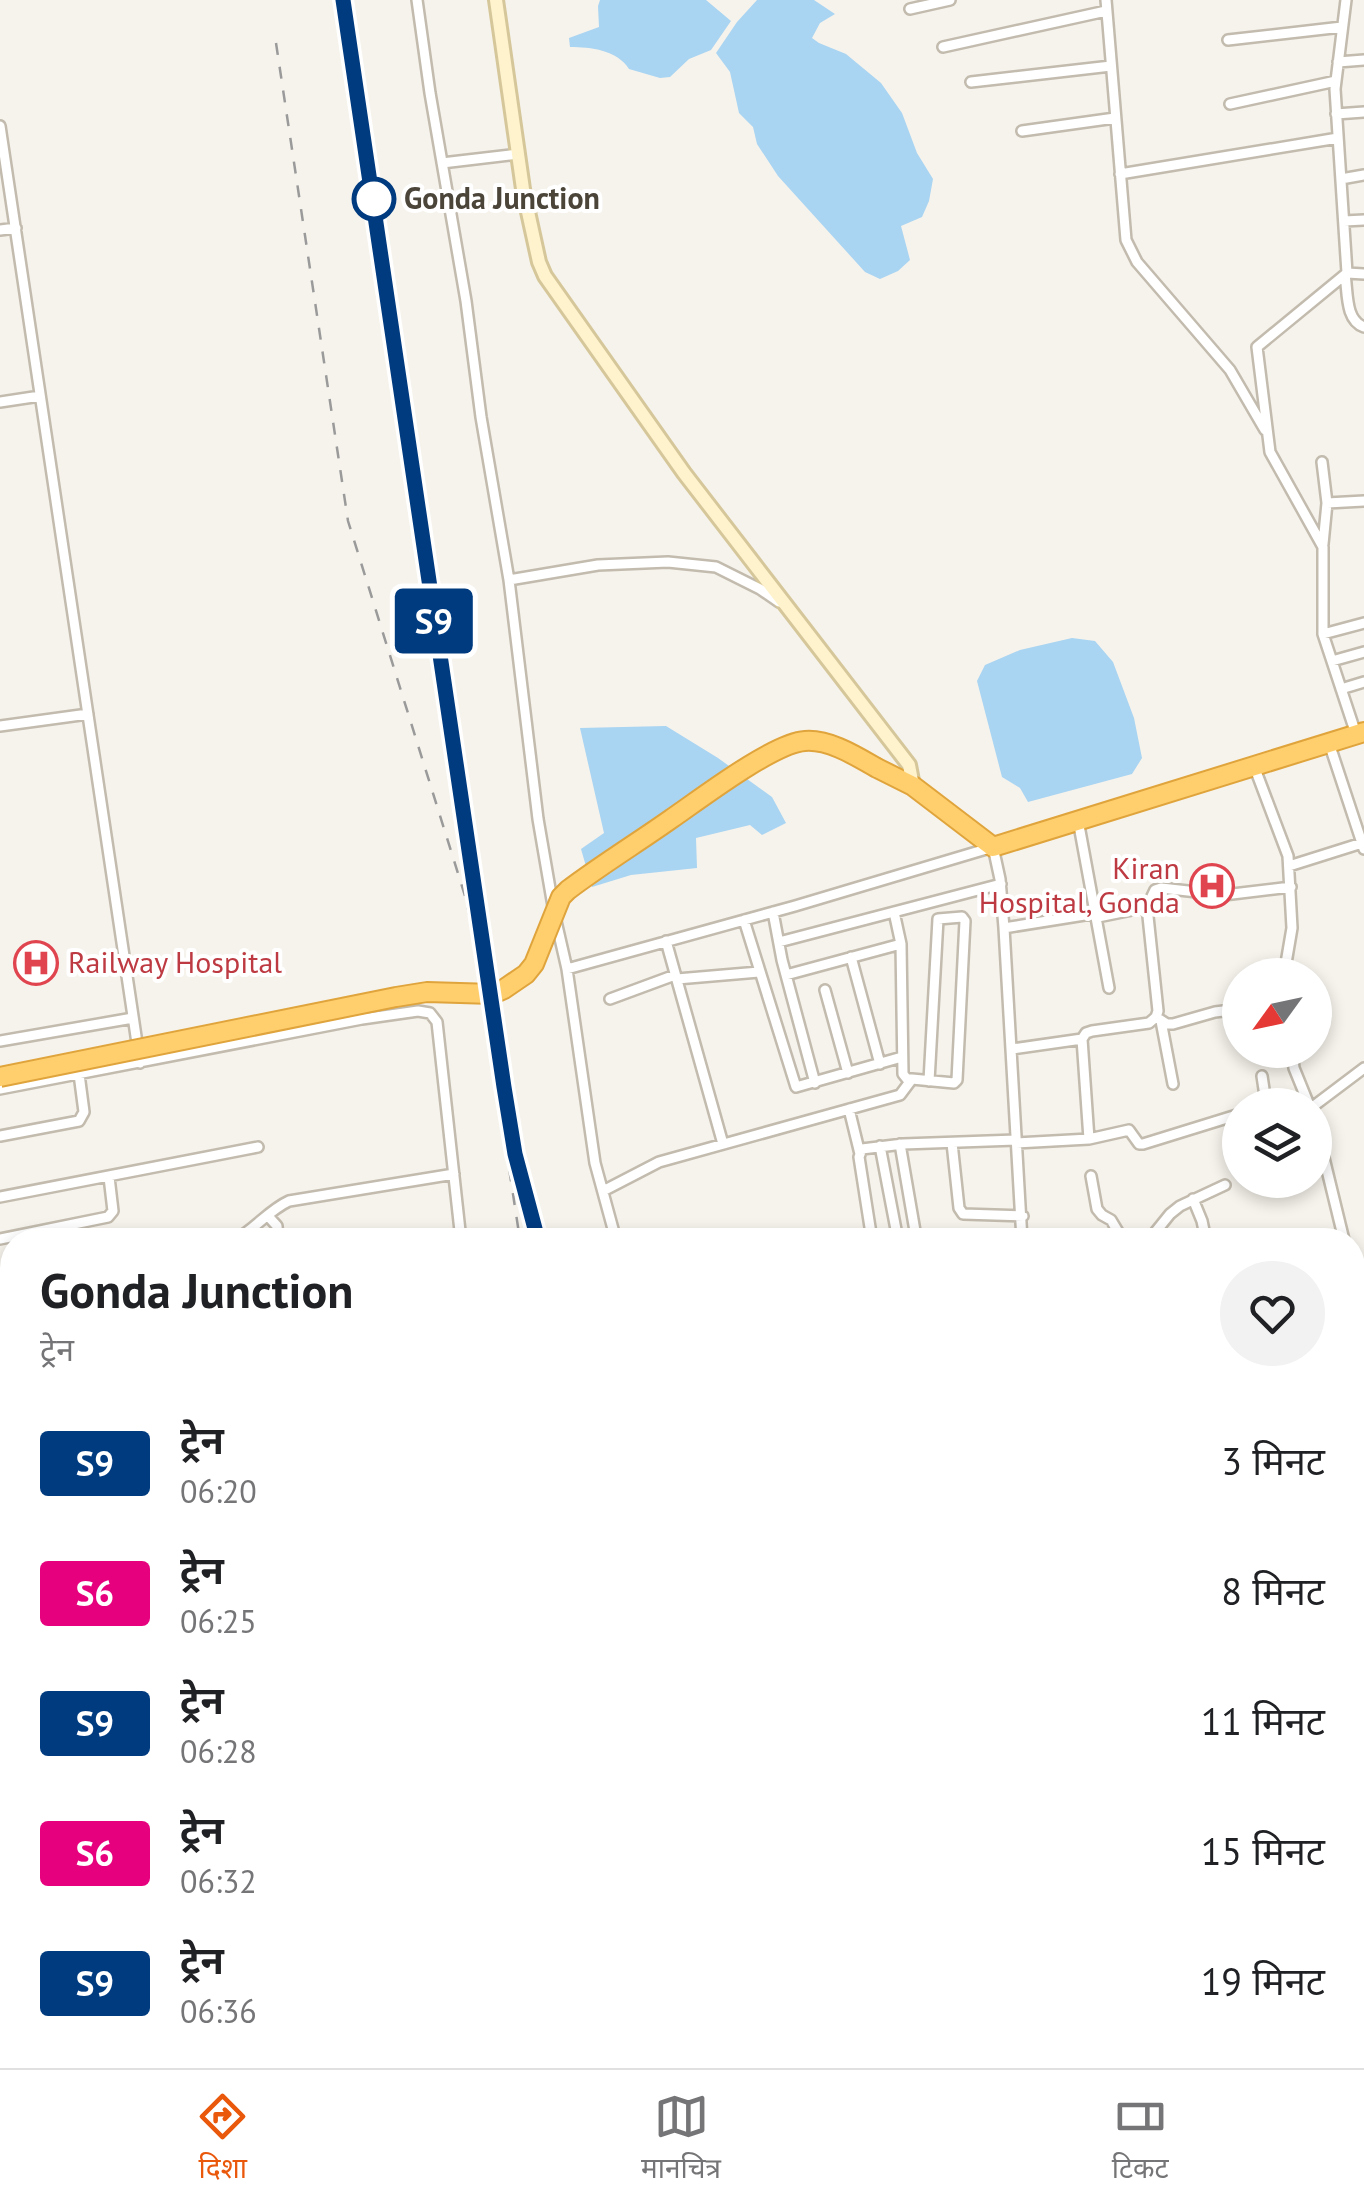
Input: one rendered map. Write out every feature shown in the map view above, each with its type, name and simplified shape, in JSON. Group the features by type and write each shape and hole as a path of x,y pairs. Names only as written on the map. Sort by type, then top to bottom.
{"highway":[{"path":"0,1076 426,992 494,994 526,974 534,964 561,897 568,890 729,780 782,747 805,741 852,754 913,786 993,846 1360,733"}],"street":[{"path":"418,0 509,580 538,819 567,969 595,1162 613,1228"},
{"path":"496,0 518,154 545,276 684,473 908,765 913,786"},
{"path":"910,10 950,0"},
{"path":"1346,0 1336,114 1351,316 1354,323 1364,327"},
{"path":"943,48 1106,5 1126,240 1132,256 1236,378 1268,437"},
{"path":"1228,40 1342,27"},
{"path":"1338,62 1364,60"},
{"path":"971,82 1111,66"},
{"path":"1230,104 1336,81"},
{"path":"1336,114 1364,112"},
{"path":"1022,131 1115,118"},
{"path":"0,126 140,1063"},
{"path":"1120,174 1338,138"},
{"path":"442,162 518,154"},
{"path":"1341,179 1364,176"},
{"path":"1344,221 1364,220"},
{"path":"0,230 16,228"},
{"path":"1322,547 1270,452 1256,347 1346,274 1364,274"},
{"path":"0,402 40,396"},
{"path":"1322,462 1327,503 1322,547 1323,634 1360,733"},
{"path":"1327,503 1364,501"},
{"path":"509,580 598,565 668,562 716,567 760,589 793,613"},
{"path":"1323,634 1364,624"},
{"path":"1332,661 1364,652"},
{"path":"1341,689 1364,682"},
{"path":"0,726 88,714"},
{"path":"1289,866 1363,840 1329,743"},
{"path":"1254,766 1288,856 1292,928 1287,958"},
{"path":"1078,820 1110,988"},
{"path":"567,969 993,846 1001,884 1022,1228"},
{"path":"779,942 1001,884"},
{"path":"1173,1084 1159,1019 1147,907 1156,890 1224,894 1291,887"},
{"path":"1004,928 1147,907"},
{"path":"773,912 815,1083"},
{"path":"894,912 901,944 903,1076 912,1080 954,1083 957,1080 965,921 962,917 938,919 929,1081"},
{"path":"744,920 794,1084 800,1087 902,1057"},
{"path":"666,941 724,1144"},
{"path":"786,975 901,944"},
{"path":"851,958 880,1064"},
{"path":"610,999 676,977 759,972"},
{"path":"824,990 848,1073"},
{"path":"1089,1139 1082,1040 1086,1033 1159,1019 1173,1024 1222,1011"},
{"path":"0,1089 362,1019 430,1013 437,1022 461,1228"},
{"path":"0,1041 133,1018"},
{"path":"1012,1049 1082,1040"},
{"path":"1332,1091 1364,1068"},
{"path":"0,1136 79,1121 84,1112 79,1074"},
{"path":"1262,1076 1264,1088"},
{"path":"602,1191 650,1165 900,1094 912,1080"},
{"path":"850,1109 870,1228"},
{"path":"860,1154 865,1148 900,1144 1089,1139 1130,1130 1137,1142 1143,1144 1222,1120"},
{"path":"900,1144 914,1228"},
{"path":"952,1144 962,1214 1023,1216"},
{"path":"880,1146 896,1228"},
{"path":"0,1196 258,1148"},
{"path":"252,1228 289,1201 454,1174"},
{"path":"1091,1176 1099,1212 1116,1228"},
{"path":"54,1228 108,1217 113,1211 109,1177"},
{"path":"1159,1228 1170,1214 1222,1186"},
{"path":"1332,1191 1341,1228"},
{"path":"1194,1199 1203,1228"},
{"path":"268,1216 277,1228"}],"water":[{"path":"600,0 706,0 731,21 711,50 689,59 670,77 660,78 629,69 603,51 570,47 569,38 599,27"},
{"path":"757,0 814,0 835,14 820,23 812,38 846,54 881,83 902,113 917,153 933,179 922,217 901,226 910,260 898,271 880,279 865,272 778,176 757,144 753,127 739,113 730,72 716,53"},
{"path":"1072,638 1095,641 1113,662 1134,718 1142,758 1132,774 1028,802 1020,788 1002,777 977,681 985,665 1020,650"},
{"path":"666,726 772,797 786,823 762,835 750,825 696,838 697,868 631,875 592,887 581,849 604,833 580,728"}],"railway":[{"path":"350,0 518,1136 543,1228"},
{"path":"276,43 348,521 466,899 478,959"},
{"path":"502,1122 518,1228"}],"train":[{"name":"S9","path":"343,0 504,1087 515,1154 535,1228"}],"place":[{"name":"Gonda Junction","path":"374,199"},
{"name":"Kiran Hospital, Gonda","path":"1212,886"},
{"name":"Railway Hospital","path":"36,963"}]}
